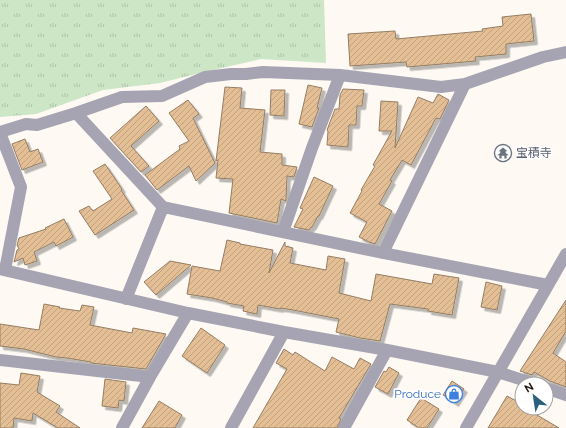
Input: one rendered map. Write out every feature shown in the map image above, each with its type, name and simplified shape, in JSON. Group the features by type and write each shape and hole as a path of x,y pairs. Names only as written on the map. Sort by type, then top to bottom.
{"street":[{"path":"514,377 498,372 387,350 188,313 2,269 21,187 0,133 26,124 37,125 122,97 162,96 205,77 263,72 340,75 440,87 465,84 543,57 566,52"},
{"path":"283,232 312,148 340,75"},
{"path":"384,253 465,84"},
{"path":"76,113 163,207 384,253 548,285"},
{"path":"126,299 163,207"},
{"path":"466,428 566,254"},
{"path":"122,428 188,313"},
{"path":"231,428 284,332"},
{"path":"344,428 387,350"},
{"path":"0,360 150,377"},
{"path":"554,390 566,394"}],"green space":[{"path":"0,0 324,0 326,63 261,59 160,83 103,90 36,114 0,117"}],"building":[{"path":"531,14 534,41 506,44 506,54 475,57 476,61 407,67 406,62 350,66 348,34 395,31 396,39 483,31 482,29 503,26 502,17"},
{"path":"308,85 322,88 317,108 319,108 312,127 299,124"},
{"path":"225,87 242,88 240,108 265,110 260,152 282,154 282,165 297,167 294,177 287,176 286,201 281,199 277,223 229,213 233,179 216,178 218,160 216,161"},
{"path":"343,89 364,90 362,106 357,106 356,125 349,125 348,147 327,145 327,130 335,109 339,109 340,95"},
{"path":"271,90 285,90 284,116 270,115"},
{"path":"438,94 449,100 440,119 436,118 411,165 402,160 390,180 392,181 379,204 392,211 375,244 359,237 367,222 350,213 375,166 373,165 392,131 379,131 381,101 398,102 395,148 418,97 433,103"},
{"path":"188,100 199,114 193,118 215,163 196,181 189,166 157,190 145,175 180,149 179,146 189,141 169,113"},
{"path":"146,106 159,121 131,146 149,166 141,172 110,138"},
{"path":"25,139 30,152 38,149 43,162 22,170 12,144"},
{"path":"105,164 134,210 95,235 79,211 89,206 93,211 112,199 93,171"},
{"path":"314,177 333,186 319,216 312,227 309,230 294,227 303,209 300,208"},
{"path":"64,219 73,237 56,246 54,242 34,252 37,261 25,265 23,258 14,262 17,250 19,249 17,245 19,238 46,229 45,228"},
{"path":"227,240 273,250 269,273 285,242 285,246 293,248 290,263 326,270 328,256 345,259 339,293 371,301 376,274 432,284 434,274 459,278 452,315 428,311 428,309 390,304 380,341 336,332 339,319 258,305 257,314 243,311 244,306 227,303 212,298 187,294 192,266 220,271"},
{"path":"170,261 191,265 156,295 144,282"},
{"path":"486,282 502,286 497,310 481,307"},
{"path":"566,300 566,331 553,353 566,362 566,387 554,382 554,376 541,376 534,372 532,375 520,371"},
{"path":"44,304 80,311 82,305 94,307 90,325 132,333 133,328 166,334 146,369 91,363 56,357 24,349 0,346 0,324 39,330"},
{"path":"201,328 225,345 207,373 182,356"},
{"path":"284,349 293,355 295,352 325,371 332,357 354,369 360,358 371,364 339,418 341,419 337,428 253,428 287,369 276,363"},
{"path":"389,367 399,373 388,394 375,387 384,371 386,372"},
{"path":"21,373 40,376 37,392 60,406 56,412 80,428 58,428 33,413 32,421 14,418 13,428 0,428 0,383 19,385"},
{"path":"105,379 126,382 124,401 119,400 118,408 102,406"},
{"path":"452,381 464,389 455,403 443,395"},
{"path":"507,396 514,400 514,416 539,416 559,428 488,428"},
{"path":"421,398 439,409 427,428 419,428 407,420"},
{"path":"159,401 182,415 175,428 142,428"}],"place":[{"name":"宝積寺","path":"503,153"},
{"name":"Produce","path":"454,394"}]}
